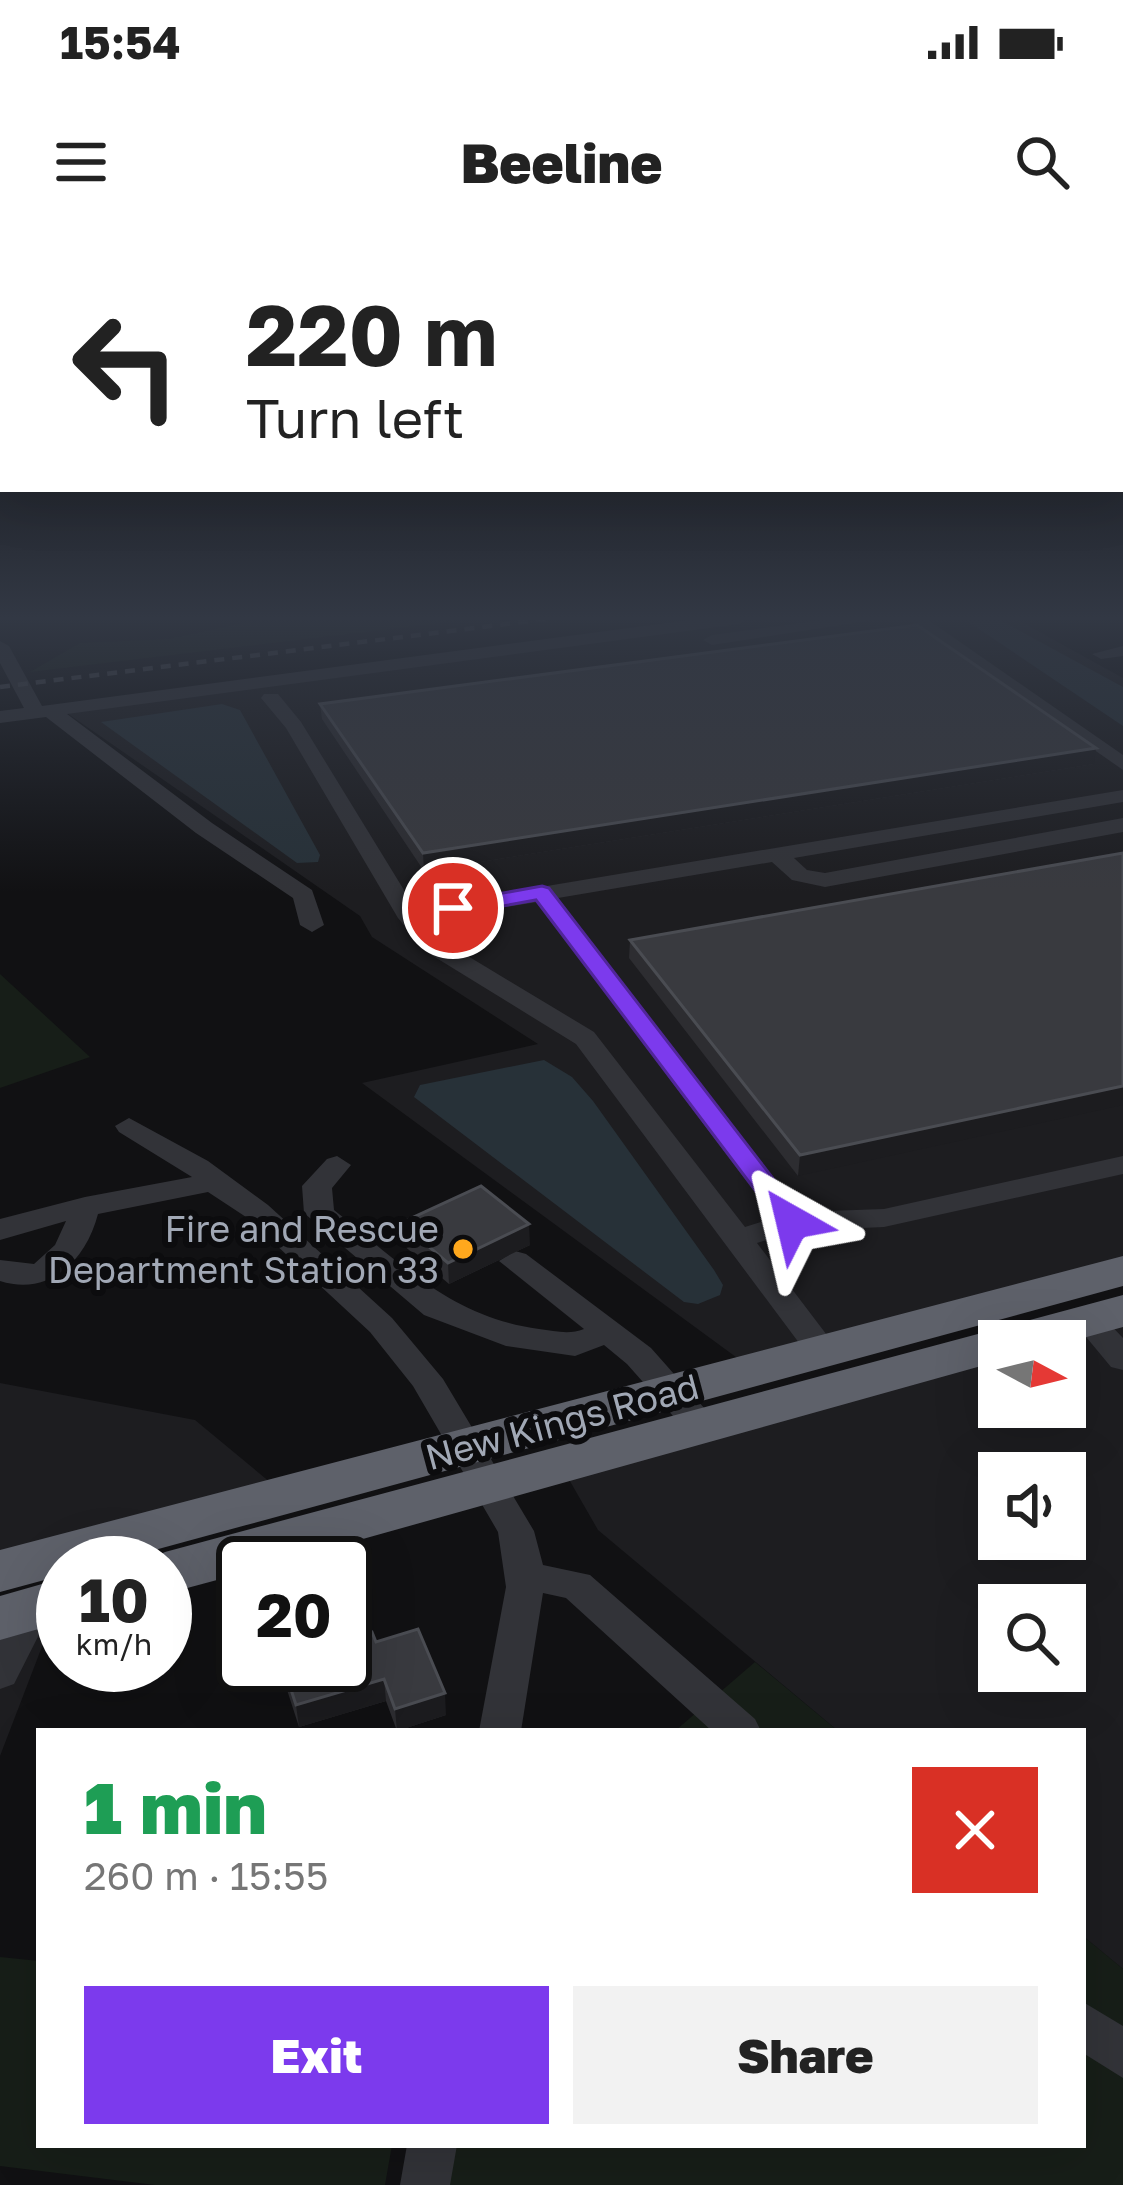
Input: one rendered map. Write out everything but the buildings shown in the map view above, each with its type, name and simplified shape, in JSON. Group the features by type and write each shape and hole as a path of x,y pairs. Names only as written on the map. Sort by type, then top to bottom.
{"highway":[{"name":"New Kings Road","path":"685,1410 823,1351 1123,1271"},
{"name":"New Kings Road","path":"24,1599 476,1466 685,1410 978,1349"},
{"name":"New Kings Road","path":"192,1564 476,1466"}],"street":[{"path":"0,717 66,710"},
{"path":"281,710 409,916 434,946 585,1038 823,1351"},
{"path":"1045,710 1123,764"},
{"path":"44,712 304,895 312,925"},
{"path":"409,916 1123,796"},
{"path":"775,853 800,875 825,880 1123,825"},
{"path":"542,892 792,1222"},
{"path":"129,1126 198,1167 257,1211 381,1325 426,1378 516,1531 525,1576 500,1728"},
{"path":"337,1165 317,1186 319,1213 435,1308 506,1335 575,1345 608,1331"},
{"path":"740,1238 792,1222 884,1218 1123,1165"},
{"path":"0,1231 21,1221 213,1182"},
{"path":"0,1270 16,1276 35,1275 56,1265 82,1227 85,1207"},
{"path":"515,1262 639,1356 685,1410"},
{"path":"1106,1316 1123,1359"},
{"path":"525,1576 578,1585 737,1728"},
{"path":"0,1673 24,1599"},
{"path":"1086,2026 1123,2055"},
{"path":"425,2185 431,2148"}],"shaded area":[{"path":"183,710 240,710 320,855 318,862 297,863 101,722"},
{"path":"1099,710 1123,710 1123,726"},
{"path":"1123,710 1123,1259 740,1360 362,1083 538,1044 372,937 360,916 64,711"},
{"path":"0,974 90,1057 0,1088"},
{"path":"544,1060 572,1077 593,1101 714,1270 723,1285 720,1295 698,1304 684,1302 414,1097 420,1085"},
{"path":"1123,1323 1123,1969 1086,1938 1086,1728 834,1728 598,1530 567,1476 978,1363 978,1428 1086,1428 1086,1334"},
{"path":"0,1383 195,1420 271,1483 69,1536 36,1536 36,1545 0,1554"},
{"path":"36,1623 36,1662 0,1756 0,1633"},
{"path":"755,1662 834,1728 678,1728"},
{"path":"1086,1938 1123,1969 1123,2185 444,2185 450,2148 1086,2148"},
{"path":"0,1957 36,1961 36,2148 391,2148 385,2185 155,2185 0,2166"}],"place":[{"name":"Fire and Rescue Department Station 33","path":"463,1249"}],"route":[{"path":"453,908 542,892 792,1222"}]}
